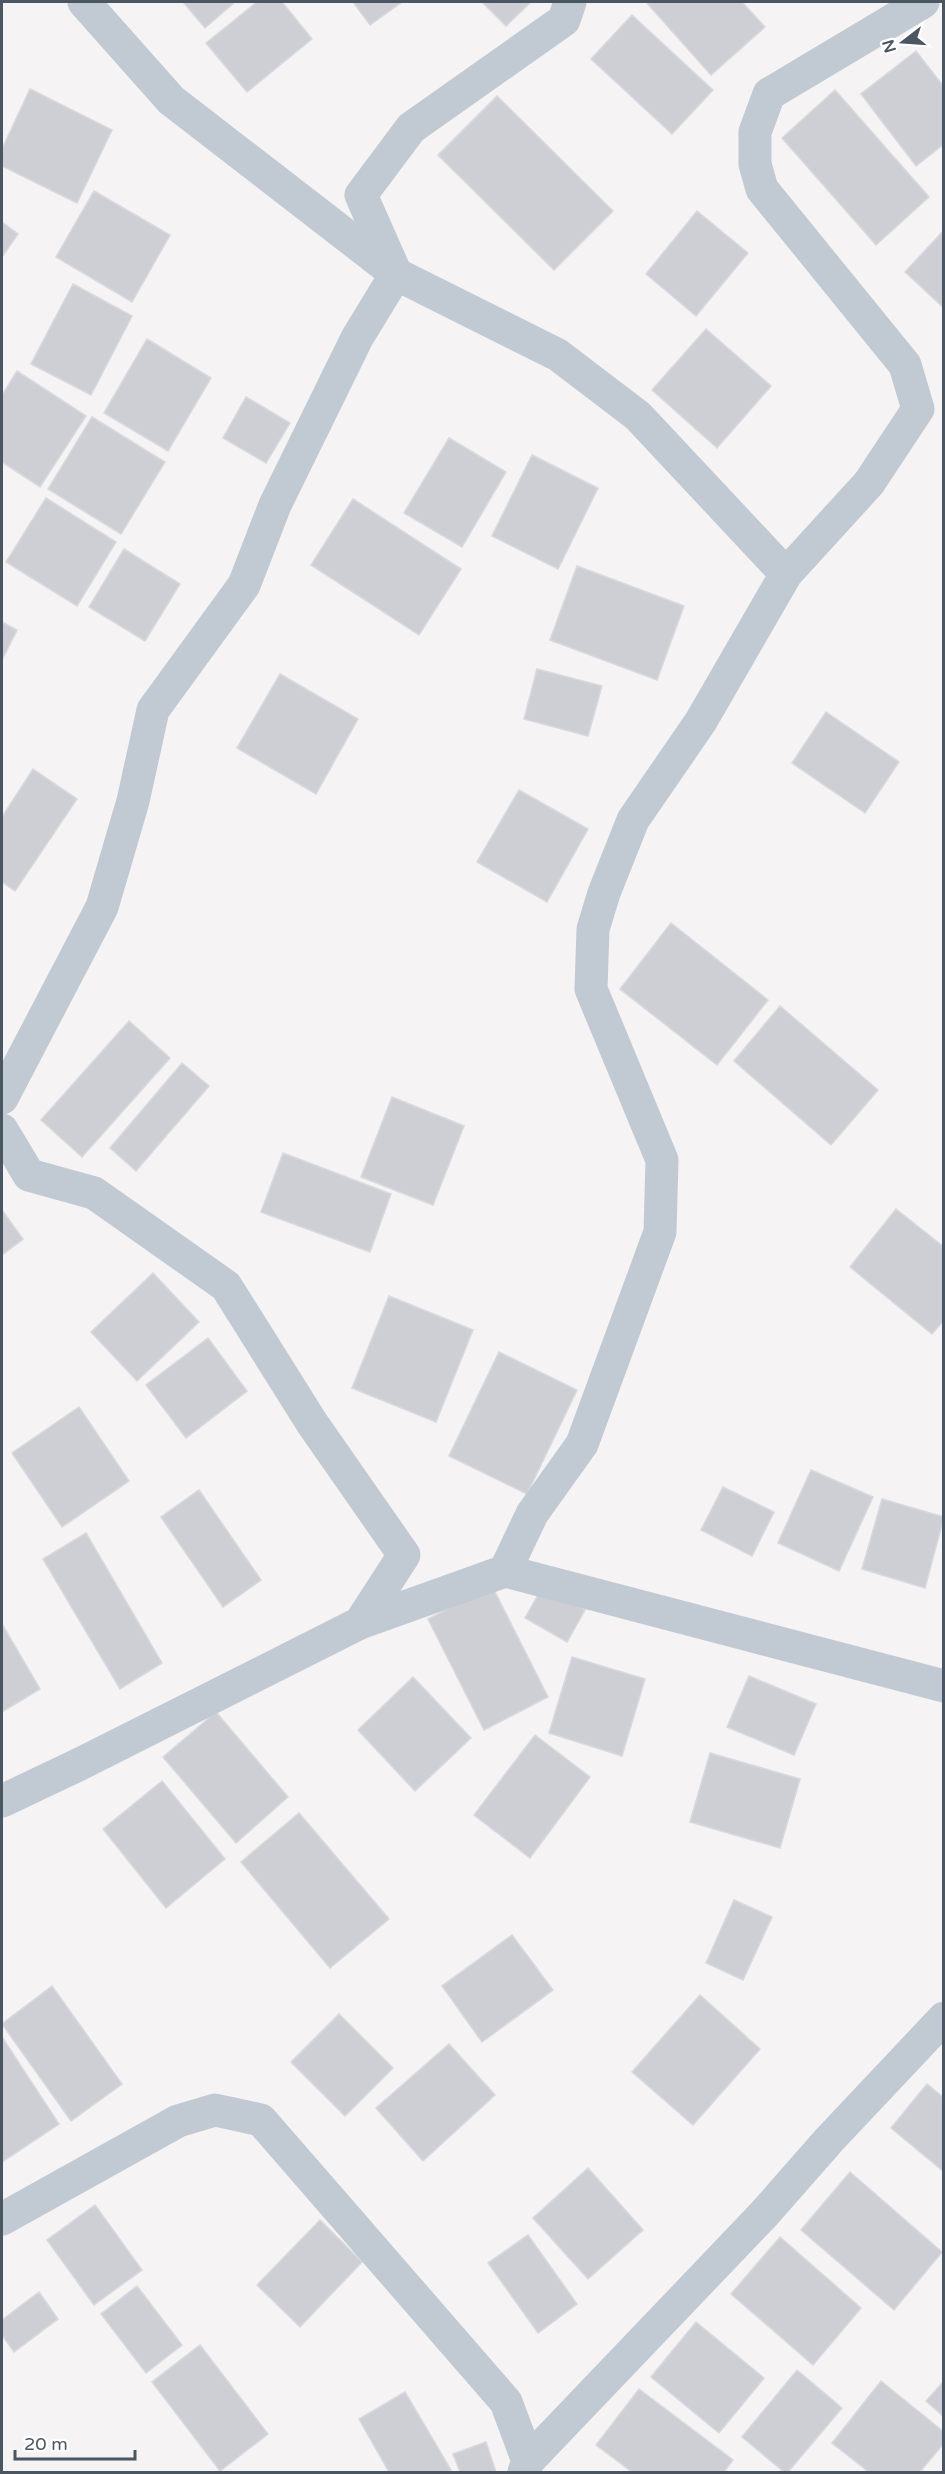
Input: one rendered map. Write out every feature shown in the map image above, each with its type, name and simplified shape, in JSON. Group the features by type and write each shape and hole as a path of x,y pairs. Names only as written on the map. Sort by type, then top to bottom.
{"street":[{"path":"84,2 171,99 396,274 558,355 638,416 786,574"},
{"path":"396,274 361,195 411,128 564,20 570,2"},
{"path":"505,1571 532,1514 582,1444 660,1232 662,1160 591,988 593,929 604,892 633,820 701,721 786,574 869,483 918,409 905,366 762,189 755,164 755,132 769,94 923,2"},
{"path":"2,1098 102,907 133,801 153,710 244,585 275,505 357,338 396,274"},
{"path":"2,1130 29,1175 94,1193 226,1286 312,1423 404,1556 360,1623"},
{"path":"2,1800 80,1764 360,1623 505,1571 944,1686"},
{"path":"2,2219 178,2121 215,2110 261,2120 506,2402 526,2467 764,2214 829,2140 944,2018"}],"building":[{"path":"183,2 235,2 205,28"},
{"path":"257,2 282,2 312,39 247,92 206,43"},
{"path":"353,2 402,2 370,25"},
{"path":"482,2 531,2 506,26"},
{"path":"646,2 742,2 765,27 711,75"},
{"path":"632,15 713,90 672,134 591,59"},
{"path":"916,51 944,87 944,144 916,166 861,94"},
{"path":"30,89 112,130 77,203 2,166 2,149"},
{"path":"835,90 929,197 876,245 782,138"},
{"path":"497,96 613,211 554,270 438,155"},
{"path":"94,191 170,235 132,302 56,257"},
{"path":"697,211 748,253 696,316 646,274"},
{"path":"2,222 18,234 2,257"},
{"path":"944,230 944,308 905,272"},
{"path":"73,284 132,316 91,395 31,364"},
{"path":"706,329 771,386 717,448 652,390"},
{"path":"147,339 211,378 168,451 104,413"},
{"path":"17,371 86,416 40,487 2,462 2,395"},
{"path":"246,397 290,423 266,463 223,438"},
{"path":"92,417 165,462 121,534 48,489"},
{"path":"449,438 506,472 462,547 404,513"},
{"path":"532,455 598,488 558,569 492,536"},
{"path":"46,498 116,542 77,606 6,562"},
{"path":"353,499 461,569 419,635 311,565"},
{"path":"124,549 180,584 145,641 89,607"},
{"path":"577,566 684,606 657,680 550,640"},
{"path":"2,622 17,630 2,660"},
{"path":"537,669 602,686 588,736 524,719"},
{"path":"280,674 358,719 316,794 237,748"},
{"path":"826,712 899,762 865,813 792,763"},
{"path":"33,769 77,799 15,891 2,882 2,817"},
{"path":"519,790 588,829 547,902 477,862"},
{"path":"671,923 768,1000 717,1065 620,989"},
{"path":"780,1006 878,1090 831,1145 734,1061"},
{"path":"129,1021 170,1058 82,1157 41,1120"},
{"path":"182,1063 209,1086 136,1171 110,1148"},
{"path":"392,1097 464,1126 433,1205 361,1177"},
{"path":"283,1153 391,1194 370,1252 261,1212"},
{"path":"896,1209 944,1247 944,1320 932,1334 850,1267"},
{"path":"2,1210 23,1239 2,1255"},
{"path":"153,1273 199,1322 137,1381 91,1332"},
{"path":"389,1296 473,1330 436,1422 352,1388"},
{"path":"208,1338 247,1391 186,1438 146,1385"},
{"path":"499,1352 577,1390 527,1494 449,1456"},
{"path":"79,1407 129,1481 62,1527 12,1453"},
{"path":"811,1470 873,1497 839,1571 778,1543"},
{"path":"723,1487 774,1512 752,1556 701,1530"},
{"path":"199,1490 261,1580 223,1607 161,1517"},
{"path":"882,1499 944,1517 925,1588 862,1569"},
{"path":"86,1533 162,1663 120,1689 43,1559"},
{"path":"492,1586 548,1697 484,1730 428,1619"},
{"path":"543,1586 585,1610 567,1642 525,1618"},
{"path":"2,1624 40,1689 2,1712"},
{"path":"572,1657 645,1679 622,1756 549,1733"},
{"path":"749,1676 816,1704 794,1755 727,1727"},
{"path":"413,1677 471,1738 415,1791 358,1730"},
{"path":"216,1712 288,1797 236,1843 163,1757"},
{"path":"535,1735 590,1777 530,1858 474,1815"},
{"path":"710,1753 800,1779 780,1848 690,1822"},
{"path":"162,1781 225,1859 166,1908 103,1829"},
{"path":"299,1813 389,1919 330,1968 241,1862"},
{"path":"734,1900 772,1917 743,1980 706,1963"},
{"path":"512,1935 553,1990 482,2042 442,1986"},
{"path":"52,1986 122,2084 71,2121 2,2024"},
{"path":"700,1995 760,2049 693,2125 632,2072"},
{"path":"339,2014 393,2068 345,2116 291,2062"},
{"path":"2,2037 59,2124 2,2162"},
{"path":"449,2044 495,2095 423,2161 376,2108"},
{"path":"927,2084 944,2098 944,2172 891,2128"},
{"path":"588,2168 643,2230 588,2279 533,2218"},
{"path":"850,2172 942,2252 894,2310 801,2230"},
{"path":"95,2205 142,2270 94,2305 47,2240"},
{"path":"320,2220 362,2262 300,2327 257,2285"},
{"path":"528,2235 577,2304 538,2333 488,2263"},
{"path":"780,2237 861,2308 813,2365 731,2294"},
{"path":"137,2286 182,2345 146,2373 101,2314"},
{"path":"39,2292 58,2319 14,2352 2,2335 2,2320"},
{"path":"696,2322 764,2378 719,2433 651,2377"},
{"path":"200,2345 268,2434 220,2471 152,2382"},
{"path":"797,2370 842,2408 788,2472 784,2472 742,2437"},
{"path":"881,2381 944,2432 944,2443 920,2472 869,2472 832,2443"},
{"path":"944,2381 944,2417 926,2401"},
{"path":"639,2389 733,2460 724,2472 632,2472 596,2445"},
{"path":"405,2392 451,2470 447,2472 389,2472 359,2419"},
{"path":"486,2442 496,2472 460,2472 453,2454"}]}
